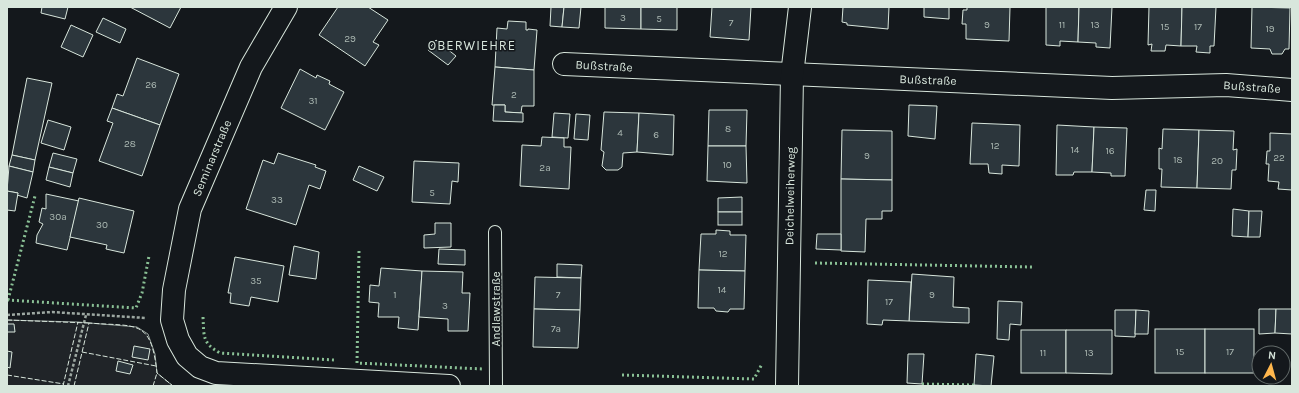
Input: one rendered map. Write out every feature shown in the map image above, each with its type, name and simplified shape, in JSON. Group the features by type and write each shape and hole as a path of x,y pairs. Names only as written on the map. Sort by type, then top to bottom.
{"street":[{"name":"Seminarstraße","path":"172,320 174,290 190,209 251,67 286,7"},
{"name":"Deichelweiherweg","path":"787,386 792,75 800,7"},
{"name":"Bußstraße","path":"564,64 1112,88 1226,85 1292,90"},
{"path":"172,320 178,340 187,356 200,368 216,373 449,386"}],"lane":[{"name":"Andlawstraße","path":"495,232 496,386"}],"path":[{"path":"7,314 52,312 172,320"},
{"path":"68,386 86,315"}],"shaded area":[{"path":"7,320 78,322 137,327 148,334 155,354 157,373 173,386 7,386"}],"building":[{"path":"42,7 68,7 65,19 41,13"},
{"path":"130,7 181,7 170,28"},
{"path":"338,7 368,7 388,20 373,42 379,45 365,66 319,35"},
{"path":"551,7 564,7 562,27 550,26"},
{"path":"564,7 581,7 579,28 562,27"},
{"path":"605,7 641,7 641,29 605,28"},
{"path":"641,7 677,7 677,30 641,29"},
{"path":"712,7 751,7 749,40 710,37"},
{"path":"843,7 889,7 888,29 847,25 847,23 842,22"},
{"path":"924,7 949,7 949,19 924,17"},
{"path":"967,7 1010,7 1009,41 966,39 966,24 962,24 963,10 967,10"},
{"path":"1046,7 1079,7 1078,42 1060,41 1060,46 1046,45"},
{"path":"1079,7 1112,7 1110,48 1096,47 1096,43 1078,42"},
{"path":"1149,7 1182,7 1181,46 1166,45 1165,51 1151,51 1152,44 1148,45"},
{"path":"1182,7 1216,7 1214,46 1210,46 1210,53 1196,52 1197,46 1181,46"},
{"path":"1252,7 1290,8 1289,49 1285,49 1282,54 1272,54 1270,49 1251,48"},
{"path":"103,18 126,29 120,43 96,32"},
{"path":"508,21 526,22 526,30 537,30 534,70 495,67 497,28 507,29"},
{"path":"71,25 93,35 83,57 61,47"},
{"path":"436,40 456,56 448,65 428,50"},
{"path":"137,58 179,74 160,125 112,108 117,94 123,96"},
{"path":"495,67 534,70 534,106 522,106 521,113 505,112 505,105 492,105"},
{"path":"300,69 316,78 317,75 330,81 329,84 344,92 325,130 281,108"},
{"path":"27,78 52,83 35,160 12,155"},
{"path":"494,105 505,105 505,112 523,113 523,122 493,121"},
{"path":"909,105 937,106 935,139 908,136"},
{"path":"112,108 160,125 142,176 99,161 113,123 107,121"},
{"path":"709,110 747,110 746,146 708,146"},
{"path":"604,112 639,113 637,152 623,153 622,167 618,170 606,170 602,166 604,152 601,150"},
{"path":"554,113 570,114 568,138 552,137"},
{"path":"639,113 674,115 673,155 637,152"},
{"path":"576,114 590,115 588,140 574,139"},
{"path":"48,120 71,127 64,150 41,143"},
{"path":"972,123 1020,125 1019,166 1002,165 1002,174 989,173 988,164 970,164"},
{"path":"1057,125 1094,127 1092,172 1074,172 1073,175 1056,175"},
{"path":"1094,127 1127,128 1125,176 1111,176 1111,173 1092,172"},
{"path":"1163,129 1199,130 1197,188 1161,187 1162,169 1159,169 1159,148 1162,149"},
{"path":"842,130 892,131 892,180 841,179"},
{"path":"1199,130 1234,131 1233,150 1237,149 1236,170 1232,170 1231,189 1197,188"},
{"path":"1270,133 1292,134 1292,190 1278,189 1279,182 1268,181 1269,164 1266,164 1267,151 1270,151"},
{"path":"542,137 564,138 564,147 571,147 569,189 520,186 522,145 541,146"},
{"path":"708,146 746,146 747,183 707,181"},
{"path":"53,153 77,159 73,173 49,167"},
{"path":"278,153 316,165 315,167 326,171 320,189 309,185 296,225 246,209 263,160 274,164"},
{"path":"12,155 35,160 33,172 9,166"},
{"path":"414,161 459,163 458,182 452,181 450,204 412,202"},
{"path":"9,166 33,172 27,198 17,195 18,193 7,191"},
{"path":"359,166 384,177 377,191 353,180"},
{"path":"49,167 73,173 70,187 46,180"},
{"path":"841,179 892,180 892,211 882,211 882,219 866,219 865,252 841,251"},
{"path":"1146,190 1156,190 1155,211 1144,210"},
{"path":"7,191 18,193 15,211 7,210"},
{"path":"46,194 79,201 67,250 36,243 37,235 43,224 39,222 42,208 46,209"},
{"path":"742,197 742,212 718,212 718,198"},
{"path":"79,198 134,211 124,253 106,249 107,245 70,237"},
{"path":"1233,209 1249,211 1248,237 1232,236"},
{"path":"1249,211 1262,211 1260,237 1248,237"},
{"path":"718,212 742,212 742,225 718,225"},
{"path":"435,223 451,223 451,247 424,248 424,235 435,234"},
{"path":"716,230 730,231 730,235 746,235 745,271 699,270 701,234 716,234"},
{"path":"817,234 841,234 841,250 816,249"},
{"path":"294,246 319,252 316,279 289,275"},
{"path":"439,249 465,250 465,265 438,264"},
{"path":"235,257 284,266 278,302 251,297 249,306 230,303 231,293 228,293"},
{"path":"557,264 582,265 581,278 557,277"},
{"path":"381,268 422,271 418,330 398,328 399,317 378,317 379,303 369,302 370,285 379,286"},
{"path":"699,270 745,271 744,309 730,309 728,312 716,311 714,308 698,308"},
{"path":"422,271 463,272 462,293 470,293 468,331 448,331 448,319 419,317"},
{"path":"912,274 954,277 953,307 969,308 969,323 909,321"},
{"path":"535,277 581,278 580,310 534,309"},
{"path":"868,280 911,282 909,321 883,320 882,325 867,324"},
{"path":"998,301 1022,302 1021,325 1010,324 1009,340 997,339"},
{"path":"534,309 580,310 578,348 533,347"},
{"path":"1259,309 1276,309 1275,333 1259,334"},
{"path":"1276,309 1292,309 1292,334 1275,333"},
{"path":"1115,310 1136,310 1135,337 1115,336"},
{"path":"1136,310 1149,311 1148,334 1135,334"},
{"path":"7,324 14,324 15,332 7,332"},
{"path":"1155,329 1205,329 1205,373 1155,373"},
{"path":"1205,329 1254,329 1254,345 1251,345 1251,373 1205,373"},
{"path":"1021,330 1066,330 1066,373 1021,373"},
{"path":"1066,330 1112,330 1112,374 1066,373"},
{"path":"134,346 150,349 148,360 132,357"},
{"path":"7,351 12,352 10,368 7,367"},
{"path":"908,354 924,354 922,384 907,383"},
{"path":"976,354 994,356 991,386 974,385"},
{"path":"118,361 133,365 130,374 116,371"}],"hedge":[{"path":"8,300 35,196"},
{"path":"359,251 357,363 483,369"},
{"path":"7,300 136,308 142,293 149,256"},
{"path":"815,263 1032,267"},
{"path":"203,317 205,338 210,346 220,353 334,360"},
{"path":"622,375 754,379 762,364"},
{"path":"922,384 974,385"}],"fence":[{"path":"7,320 89,323"},
{"path":"63,386 78,322"},
{"path":"74,386 89,323 130,326 139,329 146,334 151,343 157,373 173,386"},
{"path":"82,352 156,366"},
{"path":"153,386 157,373"},
{"path":"7,375 64,384"}],"district":[{"name":"OBERWIEHRE","path":"472,45"}]}
